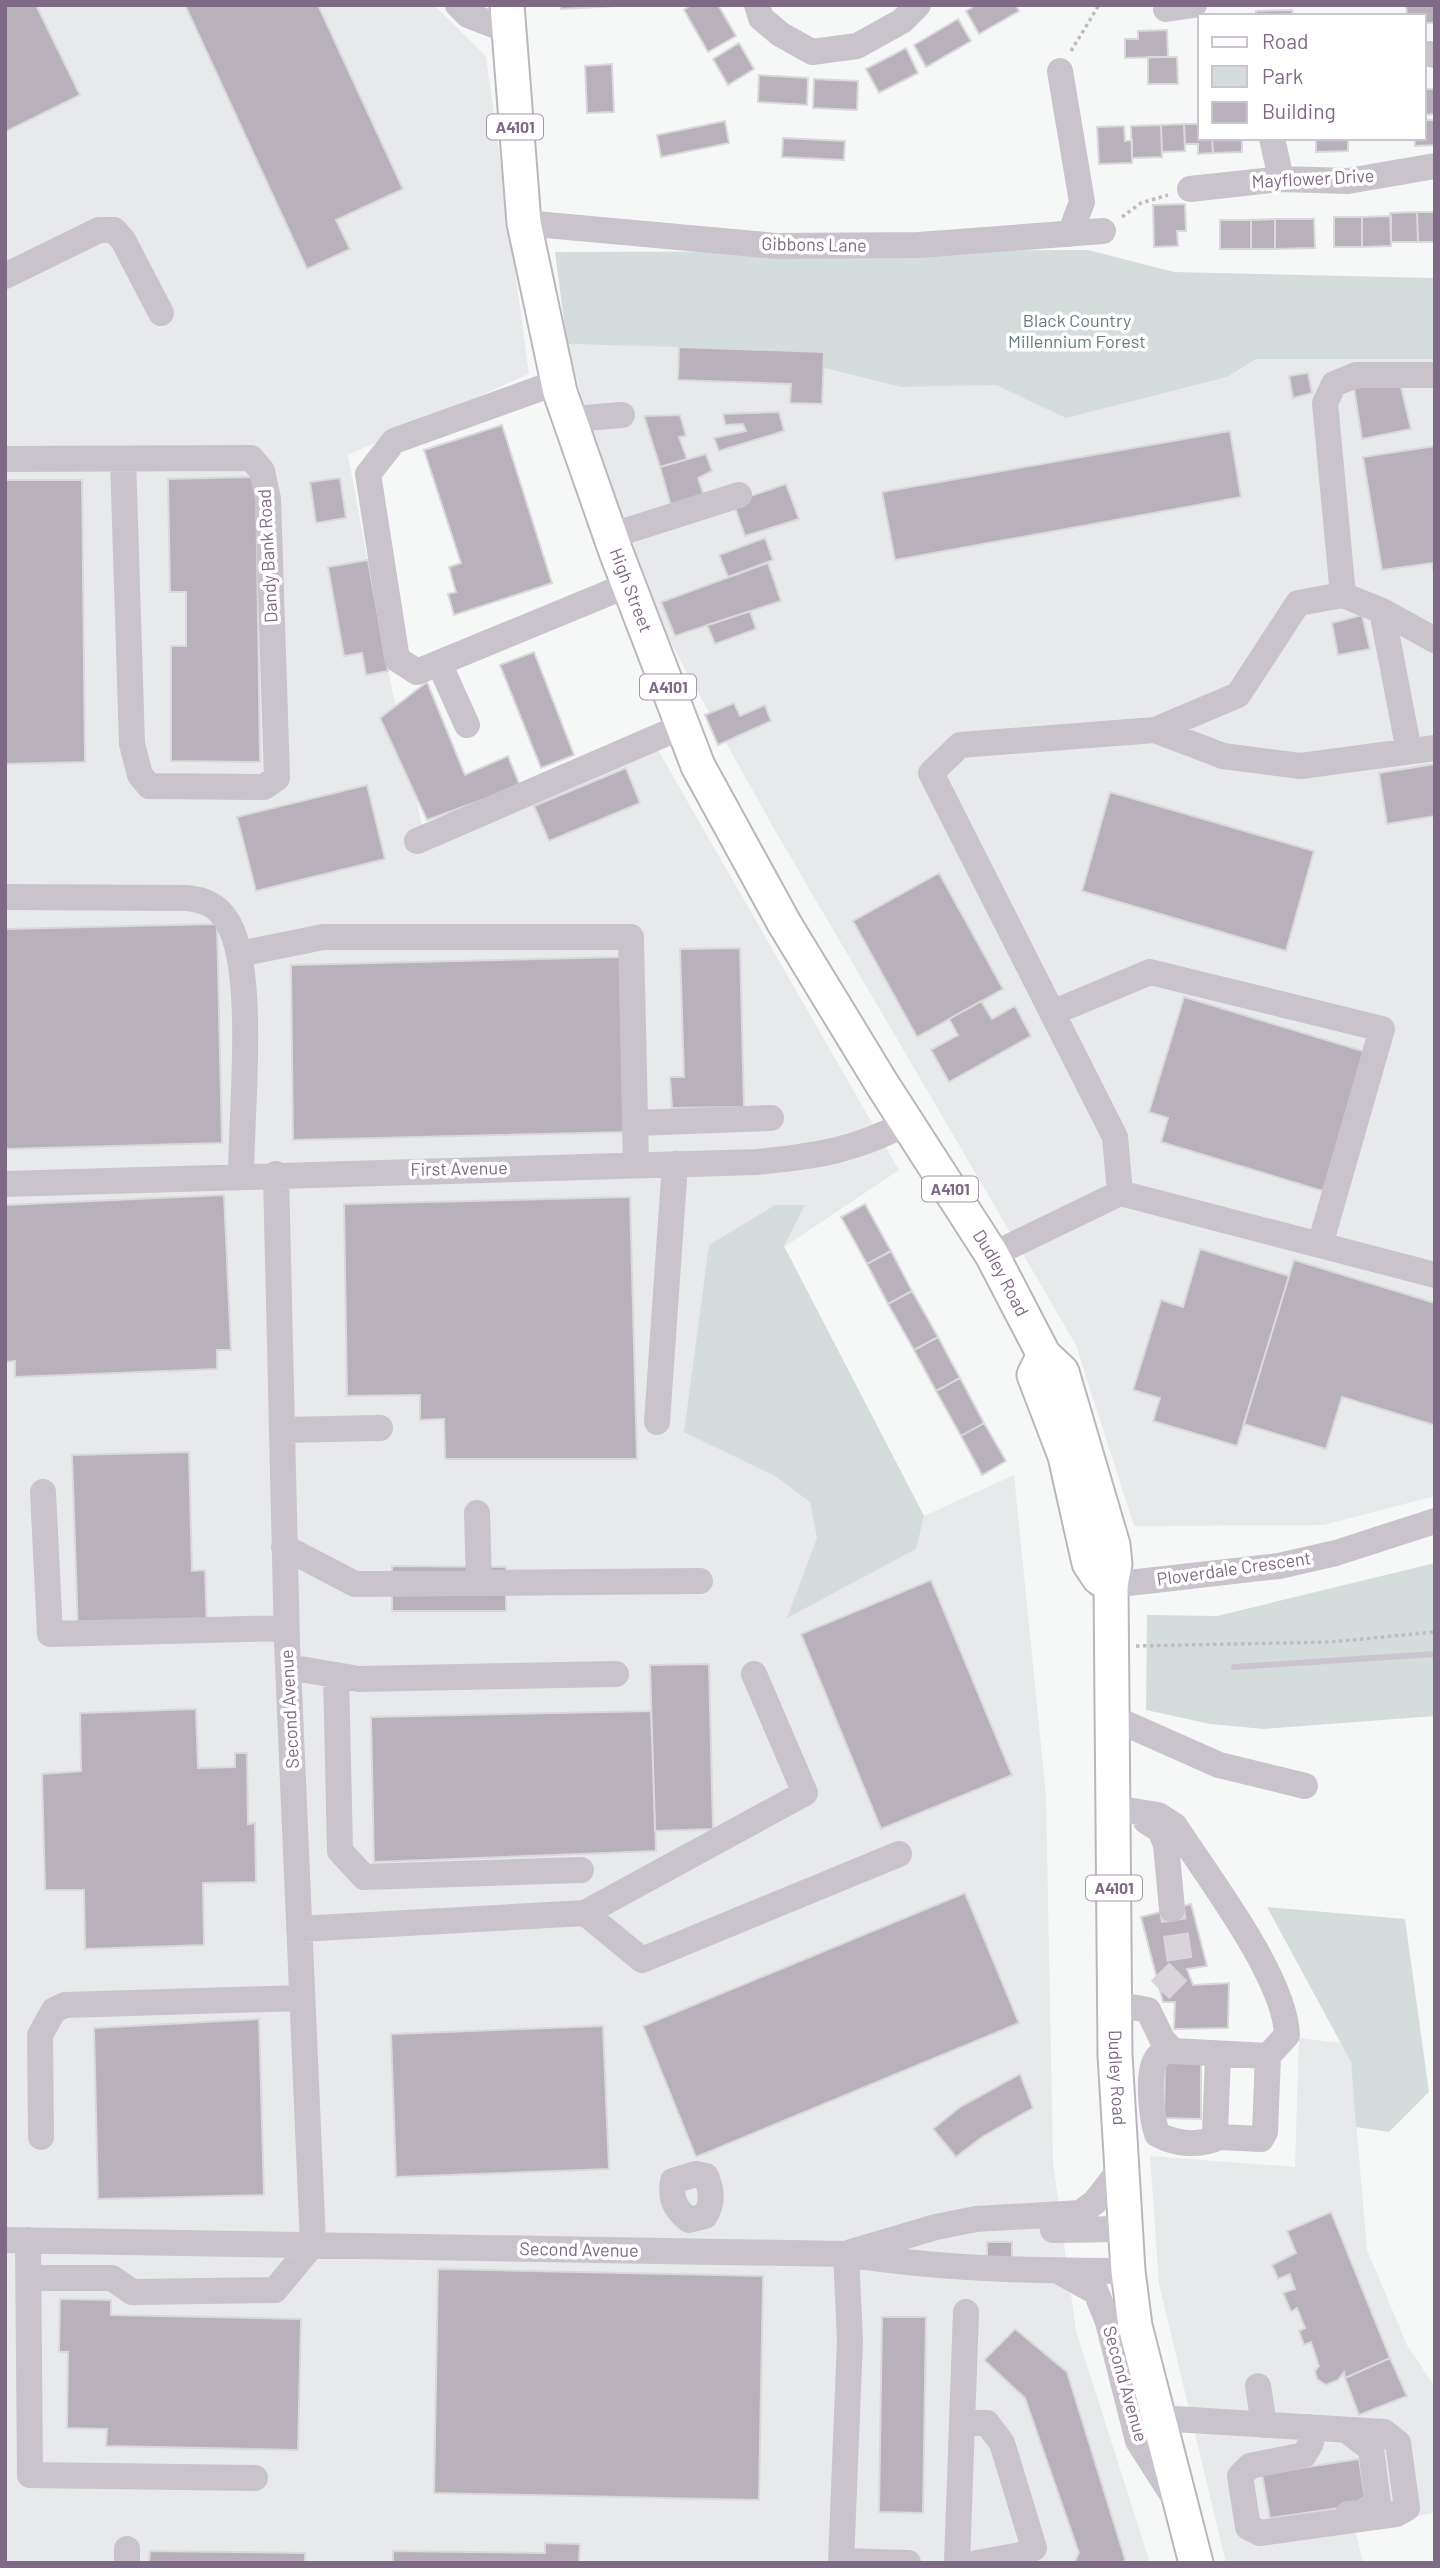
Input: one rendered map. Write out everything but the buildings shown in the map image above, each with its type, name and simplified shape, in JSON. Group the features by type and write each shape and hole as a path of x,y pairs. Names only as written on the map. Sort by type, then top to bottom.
{"main road":[{"name":"High Street","path":"507,18 524,223 533,270 558,382 610,536 698,766 784,923 907,1124"},
{"name":"Dudley Road","path":"907,1124 992,1255 1044,1355 1062,1372 1113,1545 1113,1718 1129,1811 1115,2004 1128,2271 1135,2326 1196,2563"}],"street":[{"path":"458,5 468,15 507,18"},
{"path":"757,5 761,18 780,34 812,52 857,46 902,22 918,5"},
{"path":"1166,9 1194,5"},
{"path":"1060,71 1082,202 1070,234"},
{"path":"1272,140 1281,179"},
{"name":"Mayflower Drive","path":"1190,189 1281,179 1348,181 1435,166"},
{"name":"Gibbons Lane","path":"524,223 776,246 919,245 1103,231"},
{"path":"5,276 99,230 114,230 123,240 161,313"},
{"path":"1343,595 1325,403 1334,384 1356,375 1435,375"},
{"path":"558,382 394,441 368,474 397,659 417,672 628,585"},
{"path":"572,419 622,415"},
{"name":"Dandy Bank Road","path":"5,460 123,459 251,458 262,471 268,499 277,778 264,787 149,786 140,775 132,744 123,459"},
{"path":"610,536 739,495"},
{"path":"1120,1193 1115,1137 931,773 960,745 1155,730 1238,695 1298,603 1343,595 1382,611 1435,640"},
{"path":"1155,730 1223,756 1301,766 1422,750 1382,611"},
{"path":"439,663 467,725"},
{"path":"417,841 682,726"},
{"path":"5,897 143,896 205,900 217,909 228,922 239,954 244,1015 241,1175"},
{"path":"239,954 323,937 631,937 636,1165"},
{"path":"1052,1013 1150,972 1382,1029 1320,1245"},
{"path":"635,1123 771,1118"},
{"name":"First Avenue","path":"5,1184 674,1164 820,1156 868,1143 907,1124"},
{"path":"657,1422 674,1164"},
{"name":"Second Avenue","path":"276,1174 286,1628 313,2244"},
{"path":"992,1255 1120,1193 1435,1275"},
{"path":"282,1430 380,1428"},
{"path":"43,1492 50,1634 286,1628"},
{"path":"477,1513 478,1582"},
{"name":"Ploverdale Crescent","path":"1111,1585 1279,1566 1336,1553 1435,1521"},
{"path":"284,1547 355,1584 699,1581"},
{"path":"288,1667 359,1679 616,1674"},
{"path":"299,1929 585,1913 805,1793 754,1674"},
{"path":"336,1675 340,1851 364,1877 580,1870"},
{"path":"1113,1718 1219,1765 1305,1786"},
{"path":"1129,1811 1160,1830 1166,1845 1172,1909"},
{"path":"1129,1811 1158,1815 1175,1826 1258,1954 1287,2021 1287,2035 1268,2056 1265,2132 1261,2139 1220,2137 1203,2144 1169,2141 1157,2134 1152,2120 1151,2073 1156,2058 1170,2048"},
{"path":"585,1913 642,1960 899,1854"},
{"path":"41,2137 40,2035 54,2010 65,2005 302,1998"},
{"path":"1115,2004 1154,2000 1162,2039 1170,2048 1218,2056 1268,2056"},
{"path":"1218,2056 1214,2123 1220,2137"},
{"name":"Second Avenue","path":"846,2254 936,2227 976,2219 1080,2213 1095,2202 1123,2166"},
{"path":"690,2220 690,2252"},
{"name":"Second Avenue","path":"936,2227 1126,2229"},
{"path":"17,2240 29,2278 30,2475 255,2478"},
{"name":"Second Avenue","path":"17,2240 846,2254 901,2263 1059,2271 1128,2271"},
{"path":"29,2278 112,2278 132,2292 275,2290 313,2244"},
{"path":"846,2254 850,2340 841,2562 908,2563"},
{"name":"Second Avenue","path":"1059,2271 1096,2292 1108,2322 1138,2441 1182,2510"},
{"path":"957,2563 966,2312"},
{"path":"1258,2386 1264,2425"},
{"path":"1158,2418 1346,2430 1377,2440 1398,2443 1406,2508 1396,2514 1260,2533 1248,2526"},
{"path":"962,2423 987,2423 1002,2443 1034,2548 1021,2555 977,2563"},
{"path":"1248,2526 1240,2476 1250,2466 1304,2455 1311,2443 1309,2427"},
{"path":"1248,2526 1362,2513 1388,2501 1387,2464 1377,2440"}],"path":[{"path":"1060,71 1099,5"},
{"path":"1103,231 1141,204 1190,189"},
{"path":"1113,1646 1330,1642 1435,1632"}],"shaded area":[{"path":"5,5 434,5 486,56 529,374 348,455 388,671 424,834 654,743 899,1170 784,1247 924,1516 1014,1475 1046,1796 1053,2162 1076,2331 1150,2563 5,2563"},
{"path":"567,344 1256,359 1435,359 1435,1496 1324,1525 1134,1526 1076,1345 773,827 663,629 594,441"},
{"path":"1299,2038 1341,2043 1351,2062 1367,2250 1407,2345 1435,2387 1435,2513 1354,2525 1363,2563 1226,2563 1159,2284 1150,2156 1295,2167"}],"green space":[{"name":"Black Country Millennium Forest","path":"1088,250 1174,272 1435,278 1435,359 1256,359 1227,377 1066,418 996,385 901,387 749,349 567,344 555,252"},
{"path":"775,1205 805,1205 784,1246 924,1516 916,1549 787,1618 817,1538 810,1502 775,1476 684,1432 709,1245"},
{"path":"1435,1563 1435,1716 1263,1729 1210,1724 1146,1710 1147,1615 1217,1616"},
{"path":"1267,1907 1405,1919 1429,2092 1389,2132 1356,2127 1351,2062"}],"waterway":[{"path":"1234,1667 1435,1654"}],"tunnel":[{"path":"1160,1990 1181,1969 1172,1909"}]}
